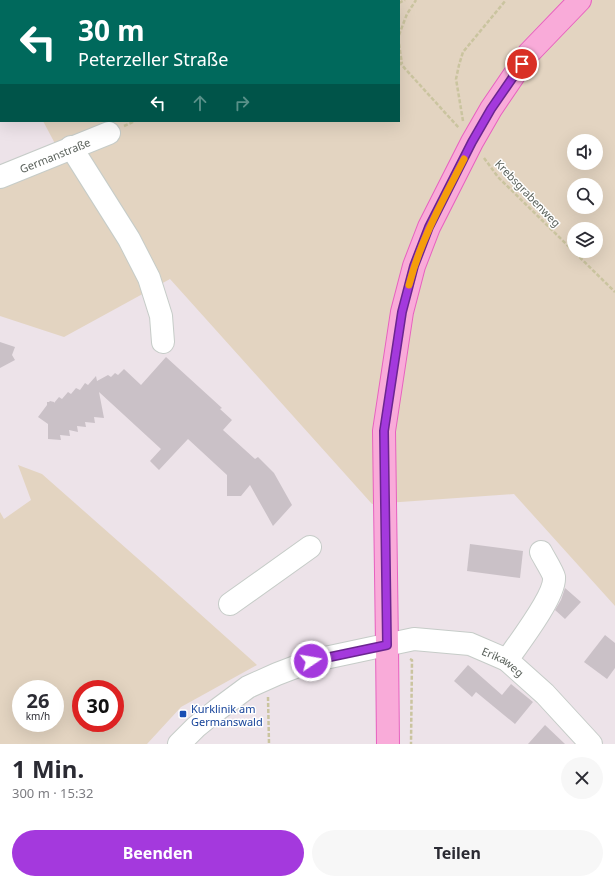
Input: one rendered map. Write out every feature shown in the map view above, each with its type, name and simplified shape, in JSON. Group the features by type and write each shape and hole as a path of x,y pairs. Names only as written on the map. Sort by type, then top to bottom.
{"main road":[{"path":"388,744 384,431 402,312 414,266 429,227 469,139 529,53 580,0"}],"street":[{"name":"Germanstraße","path":"0,177 71,147 109,133"},
{"path":"71,147 129,239 149,278 161,316 163,342"},
{"path":"230,604 310,547"},
{"path":"507,660 542,608 552,589 554,576 541,552"},
{"name":"Erikaweg","path":"180,744 196,727 248,687 311,661 414,639 470,644 507,660 545,694 591,744"}],"path":[{"path":"400,32 407,14 416,0"},
{"path":"469,139 461,113 456,79 459,65 463,52 506,0"},
{"name":"Krebsgrabenweg","path":"400,63 469,139 498,177 615,292"},
{"path":"387,645 412,660 411,744"},
{"path":"268,696 269,744"}],"shaded area":[{"path":"400,0 615,0 615,606 514,494 372,504 170,279 64,337 0,316 0,181 60,153 44,122 400,122"},
{"path":"18,465 42,474 257,665 181,707 147,744 0,744 0,512 4,519 31,500"}],"building":[{"path":"0,342 15,347 12,355 15,360 0,368"},
{"path":"166,357 222,408 220,409 232,420 223,430 255,459 258,457 274,473 292,505 273,526 250,485 241,496 227,496 227,475 188,439 159,470 150,461 161,449 99,392 104,418 94,417 95,423 85,422 86,427 77,426 78,432 69,430 70,436 60,435 61,440 48,439 48,424 38,417 47,405 47,402 50,401 54,403 59,397 62,399 68,392 71,394 76,388 80,390 85,383 88,385 96,376 97,381 108,375 111,377 115,373 118,375 124,369 141,385"},
{"path":"470,544 523,551 520,578 467,571"},
{"path":"565,588 581,602 565,619 555,610 561,600"},
{"path":"605,635 615,643 615,668 607,679 584,662"},
{"path":"468,665 502,695 511,684 533,702 515,724 476,692 472,697 454,681"},
{"path":"545,725 565,744 528,744"}],"slow traffic":[{"path":"409,285 414,266 429,227 464,159"}],"place":[{"name":"Kurklinik am Germanswald","path":"183,714"}],"route":[{"path":"311,661 387,645 384,431 402,312 414,266 429,227 472,142 491,109 522,64"}]}
